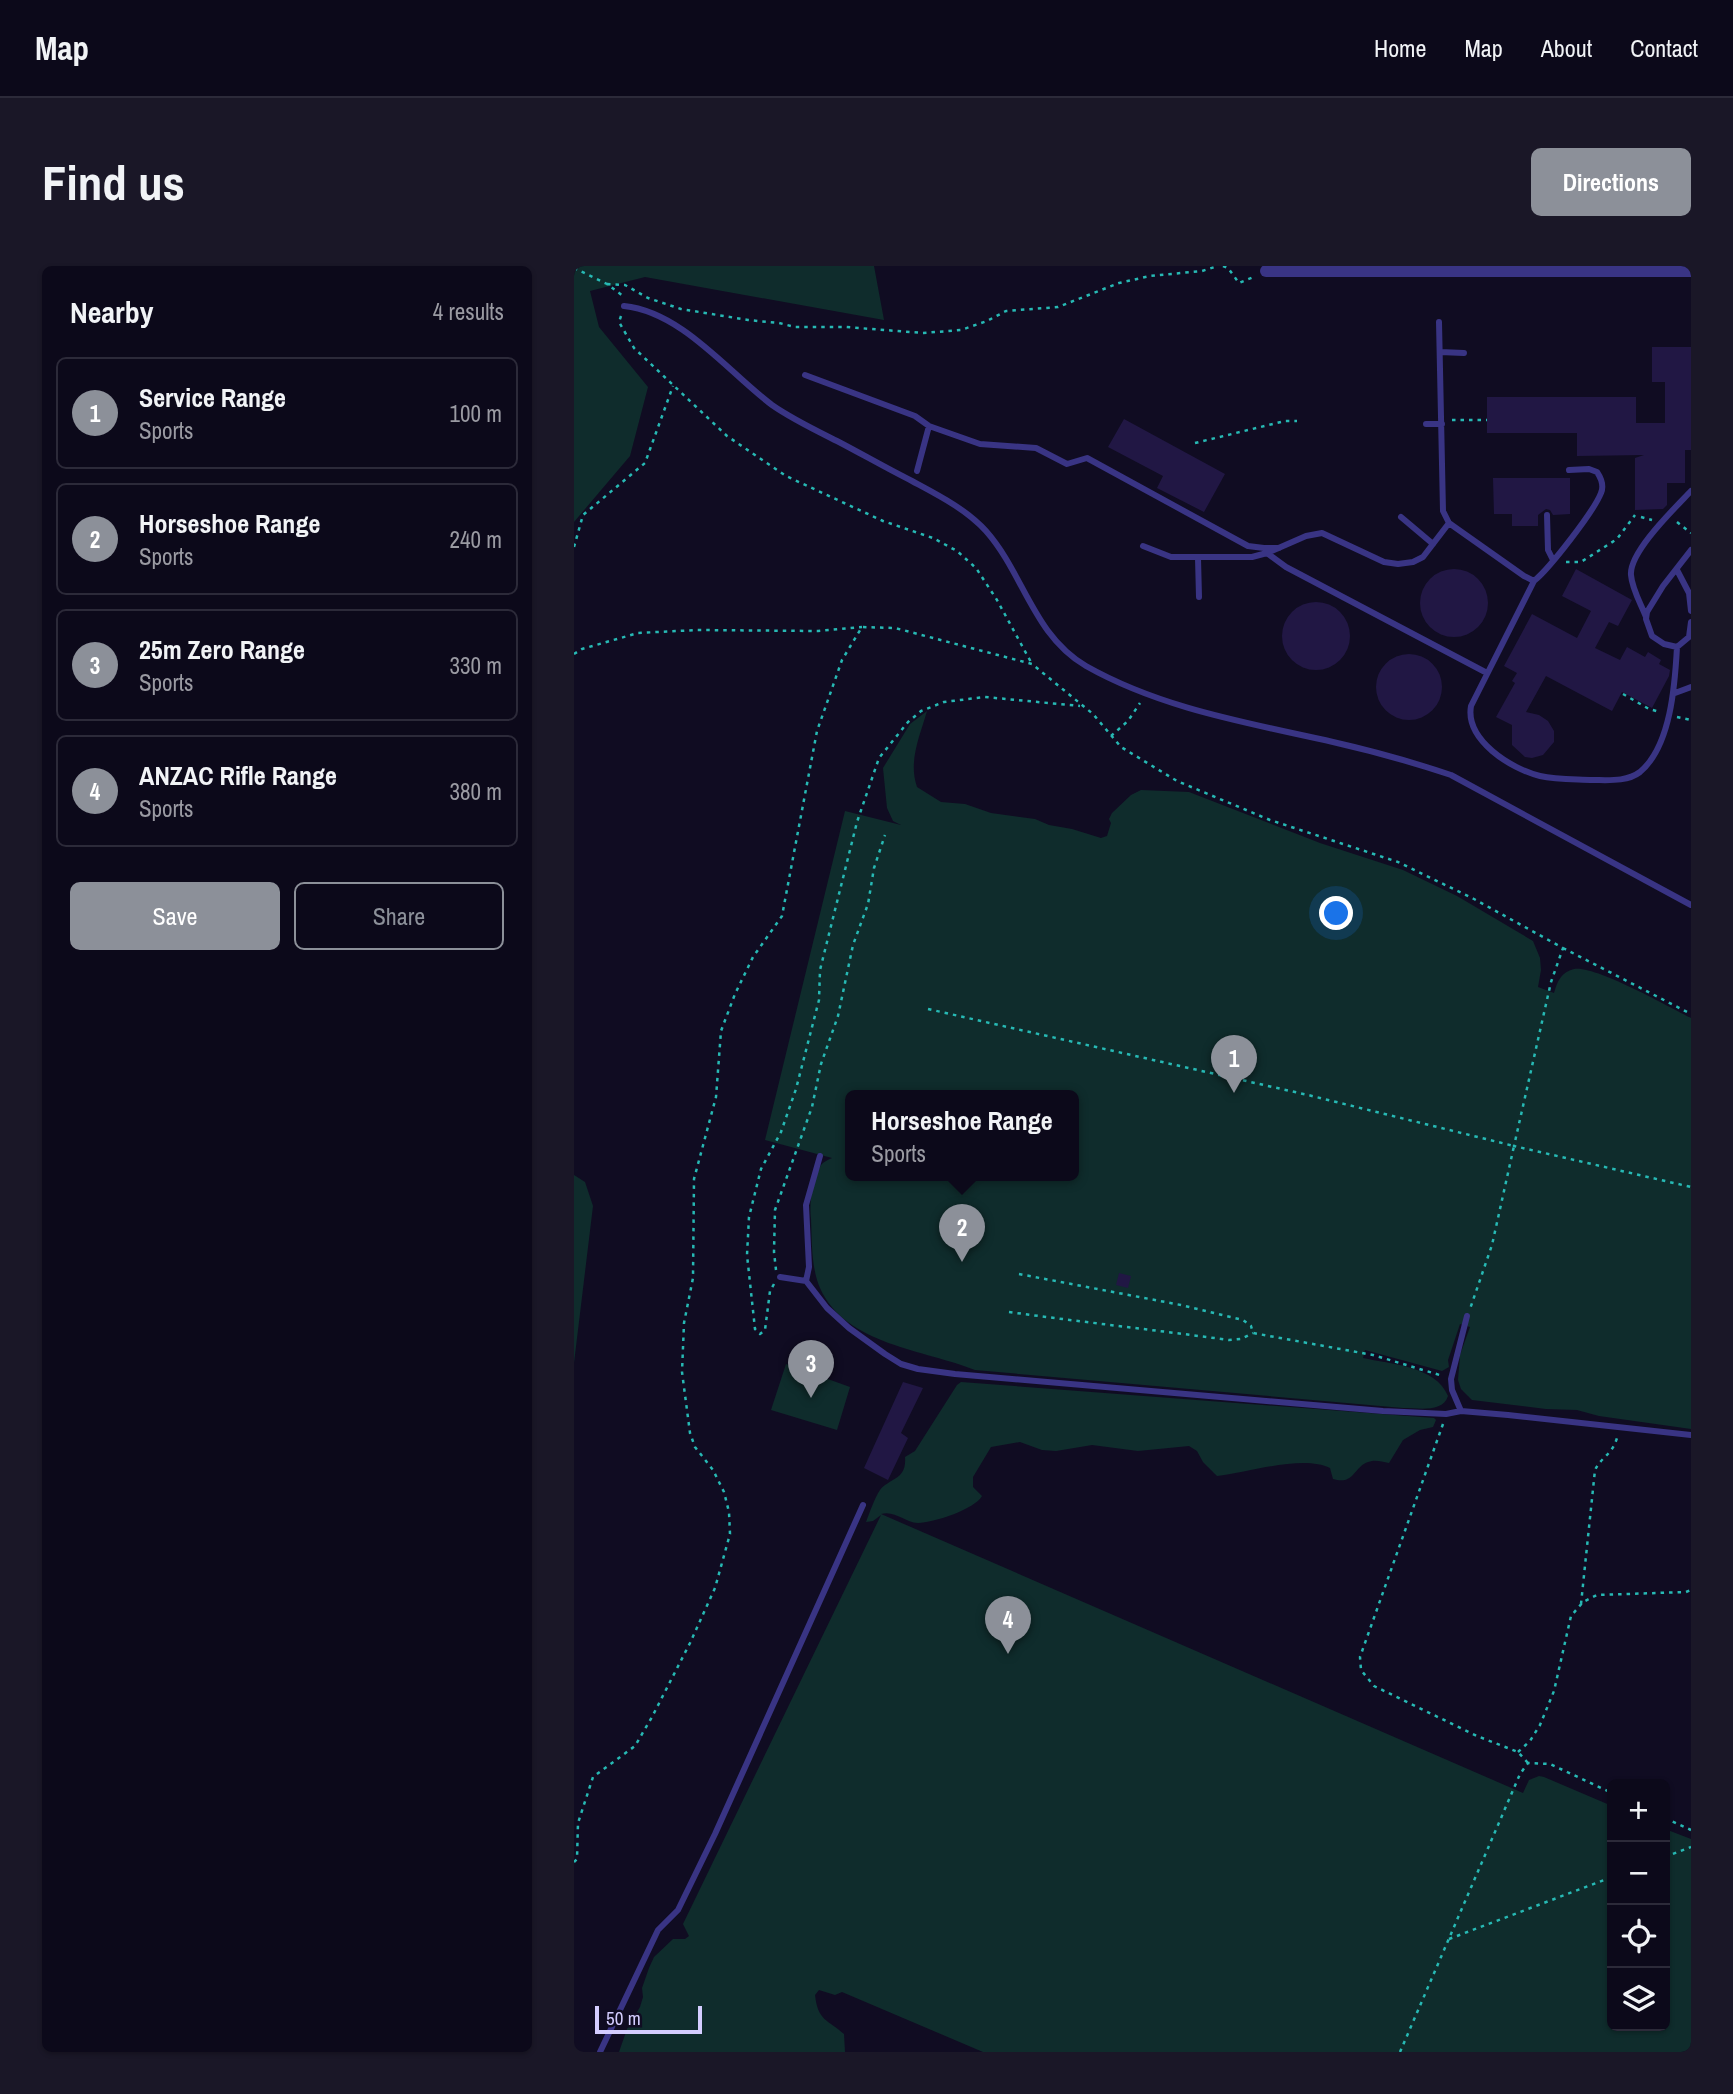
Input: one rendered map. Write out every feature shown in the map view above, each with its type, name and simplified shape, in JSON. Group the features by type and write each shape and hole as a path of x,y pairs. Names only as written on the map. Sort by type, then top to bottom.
{"street":[{"path":"1266,271 1372,268 1691,271"}],"lane":[{"path":"624,306 660,316 692,338 773,405 966,513 986,531 1001,551 1038,620 1058,644 1084,665 1144,694 1204,712 1408,761 1451,775 1691,905"},
{"path":"1439,322 1443,512 1449,523 1534,581"},
{"path":"1440,352 1464,353"},
{"path":"805,375 915,416 929,426 986,445 1036,448 1063,463 1087,458 1248,546 1279,548"},
{"path":"1426,424 1442,422"},
{"path":"917,471 929,426"},
{"path":"1569,470 1589,469 1597,472 1602,482 1602,492 1568,543 1534,581 1471,706 1470,717 1474,730 1506,760 1542,776 1598,780 1618,780 1632,776 1642,770 1658,748 1675,693 1677,647"},
{"path":"1691,491 1646,542 1632,563 1632,581 1652,636 1668,646 1677,647 1689,637 1691,622"},
{"path":"1547,515 1548,550 1553,559"},
{"path":"1401,517 1433,544"},
{"path":"1143,546 1165,555 1198,558 1252,557 1267,554 1306,536 1322,533 1384,562 1398,564 1419,559 1449,523"},
{"path":"1647,619 1650,605 1691,550"},
{"path":"1267,554 1286,567 1487,673"},
{"path":"1198,558 1199,597"},
{"path":"1676,570 1689,593 1691,611"},
{"path":"1675,693 1691,687"},
{"path":"806,1281 809,1268 806,1205 820,1156"},
{"path":"779,1277 806,1281 827,1308 849,1328 901,1364 925,1370 1383,1411 1446,1414 1461,1411 1691,1435"},
{"path":"1461,1411 1452,1390 1451,1379 1467,1316"},
{"path":"600,2052 658,1930 678,1910 710,1845 863,1505"}],"path":[{"path":"607,284 625,285 648,298 681,309 748,320 795,327 846,327 923,333 961,330 1006,311 1058,307 1119,283 1150,276 1202,271 1218,266"},
{"path":"1223,266 1239,283 1266,271"},
{"path":"574,268 623,295 624,306 619,322 634,348 727,436 786,476 883,521 933,538 957,551 976,568 1032,664 1083,706 1121,747 1177,781 1270,820 1398,862 1691,1014"},
{"path":"574,547 583,515 645,463 673,386"},
{"path":"1442,422 1487,420"},
{"path":"1195,443 1285,421 1297,421"},
{"path":"1553,559 1581,562 1617,539 1635,515"},
{"path":"574,654 582,649 638,633 697,630 818,631 862,627 895,628 1032,664"},
{"path":"574,1862 577,1859 578,1823 593,1777 635,1746 652,1717 715,1588 730,1534 729,1512 724,1492 713,1470 695,1447 690,1433 682,1371 684,1323 693,1278 694,1179 716,1097 721,1031 753,957 782,916 817,732 842,660 862,627"},
{"path":"1111,736 1128,721 1144,694"},
{"path":"1623,694 1649,709 1691,720"},
{"path":"885,835 874,868 868,904 853,945 838,1016 821,1064 812,1107 775,1210 774,1259 779,1277 770,1291 765,1331 760,1334 757,1333 748,1283 749,1217 761,1169 781,1132 796,1089 819,1000 820,970 857,822 879,758 897,733 921,711 951,701 1002,697 1045,704 1083,706"},
{"path":"1467,1316 1492,1245 1551,982 1563,948"},
{"path":"928,1009 1308,1095 1691,1187"},
{"path":"1019,1274 1181,1305 1243,1320 1251,1326 1253,1333"},
{"path":"1009,1311 1121,1328 1228,1340 1241,1339 1253,1333 1373,1355 1451,1379"},
{"path":"1446,1414 1360,1657 1361,1670 1374,1686 1477,1736 1518,1752 1528,1763 1550,1764 1607,1791"},
{"path":"1581,1604 1595,1470 1612,1451 1617,1438 1617,1428"},
{"path":"1518,1752 1530,1741 1540,1725 1554,1691 1571,1616 1581,1604 1597,1595 1691,1590"},
{"path":"1400,2052 1520,1774 1528,1763"},
{"path":"1670,1820 1691,1830"},
{"path":"1670,1855 1691,1847"},
{"path":"1448,1940 1607,1879"}],"green space":[{"path":"574,266 874,266 884,320 645,277 590,291 599,327 648,387 630,456 574,522"},
{"path":"927,711 914,758 915,777 917,787 941,802 965,804 991,813 1035,819 1101,838 1107,836 1112,813 1131,795 1141,790 1189,792 1320,843 1403,870 1457,896 1533,941 1540,958 1538,987 1554,993 1558,981 1566,972 1584,970 1614,980 1691,1018 1691,1429 1599,1416 1577,1410 1472,1400 1461,1389 1458,1380 1460,1355 1470,1327 1460,1324 1448,1360 1449,1367 1442,1371 1365,1350 1363,1358 1423,1372 1442,1386 1448,1396 1445,1401 1436,1407 1423,1409 975,1370 888,1343 848,1322 832,1307 820,1288 812,1254 810,1207 813,1186 821,1165 832,1158 765,1140 845,811 901,825 893,821 887,808 883,768 910,724"},
{"path":"574,1175 585,1182 593,1206 574,1363"},
{"path":"786,1364 850,1387 837,1430 771,1410"},
{"path":"961,1382 1434,1418 1436,1420 1433,1427 1420,1430 1403,1440 1389,1463 1366,1463 1346,1480 1333,1479 1330,1468 1305,1463 1217,1476 1203,1462 1197,1451 1189,1446 1138,1451 1092,1445 1056,1451 1042,1450 1020,1442 991,1447 973,1477 973,1487 982,1496 971,1506 943,1518 918,1523 891,1514 881,1514 1523,1793 1529,1780 1539,1776 1607,1804 1607,2031 1670,2031 1670,1831 1691,1839 1691,2052 983,2052 842,1992 835,1995 819,1990 815,1995 818,2010 824,2019 844,2034 845,2052 619,2052 627,2029 640,2007 642,1988 654,1957 673,1939 685,1939 689,1936 683,1924 881,1515 866,1522 876,1497 884,1486 903,1470 905,1457 915,1451"}],"building":[{"path":"1652,347 1691,347 1691,450 1685,450 1685,483 1667,483 1667,505 1663,509 1635,510 1635,458 1644,455 1577,456 1577,433 1487,433 1487,397 1636,397 1636,423 1665,423 1665,382 1652,382"},
{"path":"1124,419 1225,474 1204,512 1157,488 1163,476 1108,447"},
{"path":"1493,478 1570,478 1570,514 1553,515 1546,509 1538,515 1538,526 1512,526 1512,514 1494,514"},
{"path":"1454,569 1467,572 1478,579 1485,590 1488,603 1485,616 1478,627 1467,634 1454,637 1441,634 1430,627 1423,616 1420,603 1423,590 1430,579 1441,572"},
{"path":"1576,569 1632,600 1618,626 1609,622 1595,648 1620,660 1627,647 1645,657 1648,652 1661,660 1659,664 1670,670 1669,676 1652,708 1622,692 1612,711 1546,676 1526,712 1539,715 1548,721 1554,731 1554,742 1543,755 1525,757 1512,745 1512,725 1496,717 1515,683 1512,681 1517,673 1504,666 1532,614 1577,638 1591,611 1562,596"},
{"path":"1316,602 1329,605 1340,612 1347,623 1350,636 1347,649 1340,660 1329,667 1316,670 1303,667 1292,660 1285,649 1282,636 1285,623 1292,612 1303,605"},
{"path":"1409,654 1422,657 1432,664 1439,674 1442,687 1439,700 1432,710 1422,717 1409,720 1396,717 1386,710 1379,700 1376,687 1379,674 1386,664 1396,657"},
{"path":"1119,1273 1131,1276 1128,1288 1116,1285"},
{"path":"903,1382 923,1388 901,1433 908,1438 888,1480 864,1468"}],"place":[{"name":"Service Range","path":"1234,1093"},
{"name":"Horseshoe Range","path":"962,1262"},
{"name":"25m Zero Range","path":"811,1398"},
{"name":"ANZAC Rifle Range","path":"1008,1654"}]}
